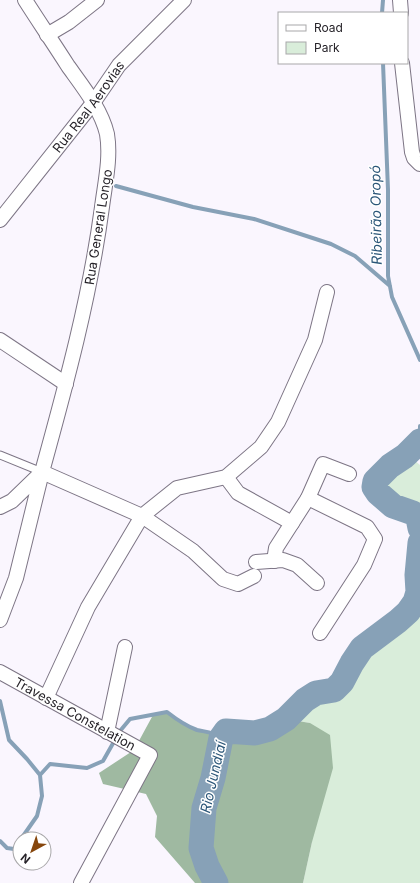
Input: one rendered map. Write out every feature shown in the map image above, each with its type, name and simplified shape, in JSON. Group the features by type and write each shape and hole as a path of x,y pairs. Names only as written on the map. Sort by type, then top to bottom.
{"street":[{"name":"Rua General Longo","path":"0,620 16,578 42,472 66,384 88,290 108,160 107,134 103,122 93,103 25,0"},
{"path":"47,35 69,22 97,0"},
{"name":"Rua Real Aerovias","path":"0,220 93,103 119,64 184,0"},
{"path":"400,0 401,12"},
{"path":"402,64 412,152 414,158 420,164"},
{"path":"46,698 88,607 142,516 177,488 226,477 261,447 278,422 315,340 327,292"},
{"path":"0,340 66,384"},
{"path":"274,561 276,548 308,498 324,464 349,474"},
{"path":"0,507 12,501 42,472 142,516 193,551 223,579 238,584 254,576"},
{"path":"226,477 238,493 292,523"},
{"path":"308,498 367,527 375,539 364,565 320,633"},
{"path":"256,562 283,560 297,565 317,583"},
{"path":"107,732 125,647"},
{"name":"Travessa Constelation","path":"0,672 150,755 81,883"}],"lane":[{"path":"0,454 42,472"}],"green space":[{"path":"407,454 420,465 420,528 418,518 413,513 393,506 378,493 374,487 375,481 390,466"},
{"path":"420,543 420,883 303,883 312,842 310,723 286,719 305,700 316,693 334,689 342,682 362,648 398,621 415,602 418,592 417,575"},
{"path":"167,712 178,720 197,730 213,733 221,738 226,731 255,733 270,729 286,719 310,723 330,735 333,768 312,842 303,883 195,883 155,837 157,816 146,794 103,784 99,773 134,750 153,715"}],"waterway":[{"name":"Ribeirão Oropó","path":"382,12 383,0"},
{"name":"Ribeirão Oropó","path":"383,64 388,190 388,276 392,297 420,360"},
{"path":"116,186 193,207 254,219 331,244 355,256 390,286"},
{"name":"Ribeirão Oropó","path":"420,426 420,441"},
{"name":"Rio Jundiaí","path":"420,441 405,456 390,466 375,481 374,487 378,493 393,506 413,513 418,518 420,528"},
{"name":"Rio Jundiaí","path":"216,883 207,866 201,848 204,808 213,778 221,738 226,731 255,733 270,729 286,719 305,700 316,693 334,690 342,682 362,648 398,621 408,612 415,602 418,592 417,575 420,543"},
{"path":"0,701 9,740 40,775"},
{"path":"27,831 37,816 42,796 40,775 50,764 87,768 103,761 120,731 130,719 167,712 178,720 197,730 213,733 221,738"},
{"path":"0,841 7,848 12,849"}]}
